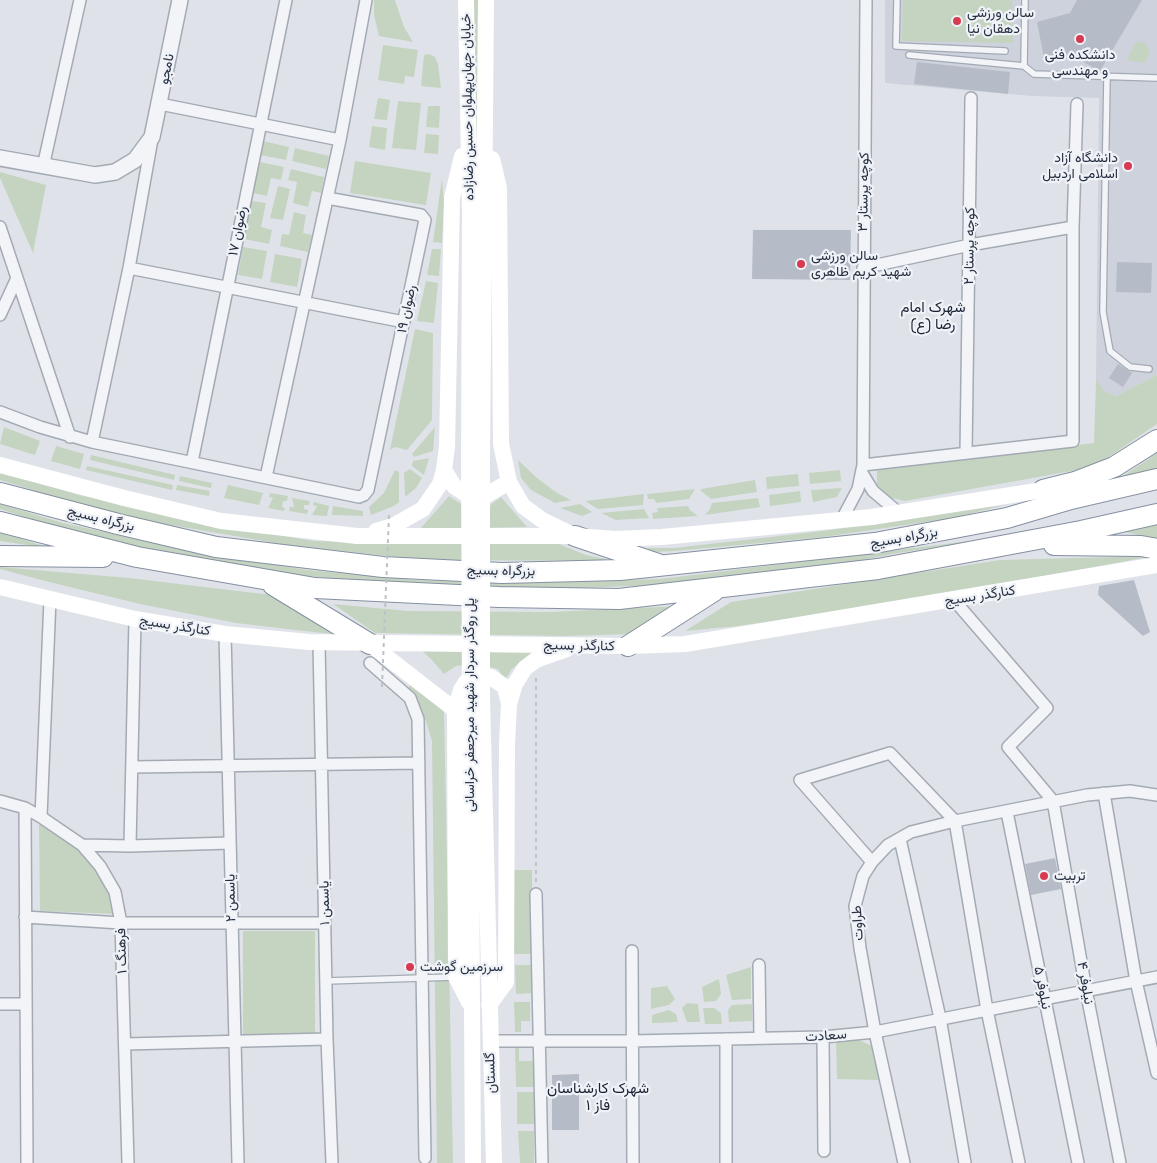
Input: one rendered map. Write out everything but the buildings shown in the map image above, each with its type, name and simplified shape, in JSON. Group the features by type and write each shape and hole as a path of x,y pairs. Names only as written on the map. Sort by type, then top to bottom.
{"highway":[{"path":"1043,490 1075,482 1114,467 1157,440"},
{"name":"بزرگراه بسیج","path":"0,493 216,547 383,567 502,573 620,570 875,544 1007,518 1072,499 1157,479"},
{"path":"1002,545 1157,514"},
{"name":"بزرگراه بسیج","path":"0,522 137,557 315,588 499,597 619,599 718,589 878,569 1002,545"},
{"path":"575,536 664,566"},
{"path":"1002,545 1141,546 1157,549"},
{"path":"0,556 137,557"},
{"path":"265,580 370,654"},
{"path":"628,646 718,589"}],"main road":[{"name":"خیابان جهان‌پهلوان حسین رضا‌زاده","path":"466,0 468,60 467,134 478,214"},
{"name":"خیابان جهان‌پهلوان حسین رضا‌زاده","path":"478,214 486,133 486,0"},
{"path":"486,133 499,188 501,444 509,482 523,506 542,520 575,536"},
{"path":"357,536 393,526 423,509 440,484 444,470 447,446 452,198 467,134"},
{"name":"پل روگذر سردار شهید میرجعفر خراسانی","path":"478,214 476,698 488,984"},
{"path":"0,465 124,498 221,521 357,536 575,536 615,539 662,537 840,521 1043,490"},
{"path":"444,470 454,486 469,496 482,497 509,482"},
{"name":"کنارگذر بسیج","path":"0,587 135,619 225,634 319,642 370,654 576,645 685,644 1157,565"},
{"path":"489,1005 506,982 507,744 509,704 515,684 525,668 536,660 576,645"},
{"path":"370,654 455,710"},
{"path":"464,981 455,710 461,690 466,682 482,676 491,677 505,687 509,704"},
{"name":"پل روگذر سردار شهید میرجعفر خراسانی","path":"464,981 476,698"},
{"name":"گلستان","path":"464,981 471,1007 473,1163"},
{"name":"گلستان","path":"488,984 494,1163"}],"street":[{"path":"43,167 80,0"},
{"name":"نامجو","path":"152,137 180,0"},
{"name":"رضوان ۱۷","path":"192,462 286,0"},
{"path":"0,412 70,437 266,477 328,198 366,0"},
{"name":"کوچه پرستار ۳","path":"840,521 853,500 862,469 866,0"},
{"name":"کوچه پرستار ۲","path":"966,453 971,98"},
{"path":"160,104 340,140"},
{"path":"899,513 873,491 862,469 966,453 1073,441 1074,227 1077,104"},
{"path":"0,158 83,174 107,175 135,160 152,137"},
{"path":"92,442 129,268 152,137"},
{"name":"رضوان ۱۹","path":"266,477 359,497 368,490 424,220 420,215 328,198"},
{"path":"0,227 70,437"},
{"path":"863,268 970,245 1074,227"},
{"path":"129,268 404,322"},
{"path":"0,315 17,278"},
{"path":"41,817 50,599"},
{"path":"954,600 1047,708 1008,747 1053,801"},
{"path":"130,846 135,619"},
{"name":"یاسمن ۲","path":"225,634 238,1163"},
{"name":"یاسمن ۱","path":"319,642 327,1039 332,1163"},
{"path":"370,654 410,698 418,719 424,978 425,1158"},
{"path":"872,862 800,780 890,753 955,821 987,1010 1019,1163"},
{"path":"132,767 322,766 419,763"},
{"name":"طراوت","path":"904,1163 875,1032 860,948 855,906 863,876 872,862 888,845 910,832 955,821 1007,812 1053,801 1104,793 1130,791 1157,795"},
{"path":"1104,793 1136,981 1157,1073"},
{"name":"فرهنگ ۱","path":"0,801 25,808 82,845 100,866 115,892 121,923 128,1163"},
{"name":"نیلوفر ۴","path":"1053,801 1086,990 1120,1163"},
{"path":"25,808 27,1163"},
{"name":"نیلوفر ۵","path":"1007,812 1078,1163"},
{"path":"900,839 940,1018 965,1163"},
{"path":"82,845 130,846 230,843"},
{"path":"536,894 542,1163"},
{"path":"25,917 121,923 325,923"},
{"path":"632,951 633,1163"},
{"path":"758,965 760,1038"},
{"name":"سعادت","path":"490,1041 632,1041 823,1037 875,1032 1043,997 1157,976"},
{"path":"0,1004 26,1004"},
{"path":"823,1037 824,1151"},
{"path":"125,1044 327,1039"},
{"path":"726,1039 726,1163"}],"lane":[{"path":"897,0 896,46 1005,51"},
{"path":"1024,66 1025,0"},
{"path":"909,55 1024,66 1034,74 1107,78 1157,78"},
{"path":"1107,78 1103,312 1110,351 1130,367 1149,369"},
{"path":"326,981 424,978 464,981"}],"path":[{"path":"382,687 389,514"},
{"path":"536,660 536,894"}],"shaded area":[{"name":"دانشگاه آزاد اسلامی اردبیل","path":"885,0 1157,0 1157,375 1116,396 1106,392 1096,380 1099,98 1032,96 885,83"}],"green space":[{"path":"374,0 395,0 404,27 413,42 379,36 374,15"},
{"path":"472,0 478,0 477,172"},
{"name":"سالن ورزشی دهقان نیا","path":"903,0 1012,0 1013,43 902,41"},
{"path":"1136,42 1146,43 1150,53 1144,63 1127,60"},
{"path":"383,45 418,50 414,77 405,76 404,84 378,80"},
{"path":"429,54 435,57 438,64 441,88 421,86 424,55"},
{"path":"378,98 390,100 387,120 374,119"},
{"path":"398,101 421,103 416,150 392,148"},
{"path":"428,106 440,106 439,128 426,127"},
{"path":"372,126 387,128 385,150 369,147"},
{"path":"426,134 439,135 438,154 424,153"},
{"path":"263,141 289,147 286,160 260,155"},
{"path":"295,148 329,156 326,169 292,161"},
{"path":"355,161 431,173 426,205 350,193"},
{"path":"260,162 284,167 281,180 271,178 267,196 253,193"},
{"path":"291,169 324,177 321,193 312,191 308,207 293,203 297,182 288,180"},
{"path":"0,172 46,185 33,253 0,178"},
{"path":"442,178 444,204 442,243 433,242"},
{"path":"278,186 290,189 283,220 270,218"},
{"path":"252,201 266,203 261,227 272,230 269,244 244,239"},
{"path":"294,212 306,215 303,233 312,235 308,252 280,246 282,234 289,235"},
{"path":"243,247 267,251 262,279 238,275"},
{"path":"432,249 441,249 439,276 427,275"},
{"path":"275,254 302,259 297,287 270,282"},
{"path":"426,281 438,283 434,323 417,321"},
{"path":"415,329 433,333 432,420 407,450 395,447 390,450"},
{"path":"1157,375 1157,424 1094,467 905,501 884,494 877,484 877,468 1094,443 1096,380 1106,392 1116,396"},
{"path":"4,427 40,441 35,455 0,444"},
{"path":"435,427 433,451 414,457 412,454"},
{"path":"56,446 84,454 80,469 51,461"},
{"path":"1157,453 1157,471 1115,481 1152,457"},
{"path":"91,455 175,475 174,480 90,460"},
{"path":"429,458 424,475 412,466 413,461"},
{"path":"518,460 537,478 557,493 571,500 555,503 531,490 521,478"},
{"path":"87,466 173,485 172,490 86,470"},
{"path":"410,469 422,478 416,488 405,497 404,473"},
{"path":"395,470 399,472 399,502 394,506 371,515 369,507 384,493"},
{"path":"840,470 841,481 810,484 809,473"},
{"path":"0,471 79,495 212,524 314,541 414,543 551,541 586,555 615,561 426,560 287,545 159,523 85,506 0,480"},
{"path":"798,474 799,486 767,489 766,477"},
{"path":"180,476 212,483 211,488 179,481"},
{"path":"755,480 757,492 711,499 701,491 701,489"},
{"path":"177,485 210,491 209,496 176,490"},
{"path":"228,485 263,493 259,505 224,498"},
{"path":"842,488 837,497 813,502 811,490"},
{"path":"695,489 689,499 656,503 654,499 648,499 647,494"},
{"path":"800,491 801,502 770,506 769,495"},
{"path":"270,493 288,496 287,501 283,501 282,507 285,508 284,511 268,508 273,498 269,497"},
{"path":"644,494 643,505 598,509 585,501"},
{"path":"449,496 475,509 489,506 501,497 527,527 420,529"},
{"path":"292,498 310,501 309,505 304,505 304,509 308,510 307,514 289,511 290,507 294,507"},
{"path":"758,498 760,507 705,515 712,503"},
{"path":"314,502 329,506 327,516 312,515 317,506 313,505"},
{"path":"0,504 63,523 184,549 307,570 414,580 527,583 660,579 986,539 898,553 816,569 660,585 527,590 414,586 307,576 184,557 62,529 0,509"},
{"path":"580,504 592,512 582,516 560,508"},
{"path":"1005,505 953,518 824,537 676,551 654,552 647,548 674,548 823,531"},
{"path":"333,506 363,511 363,516 332,515"},
{"path":"688,506 698,516 653,519 652,513 658,512 657,508"},
{"path":"644,509 649,518 616,520 601,513"},
{"path":"1157,522 1157,539 1119,531"},
{"path":"0,532 53,549 0,541"},
{"path":"1154,556 902,602 738,626 685,631 731,602 1000,560"},
{"path":"0,567 129,578 280,596 348,636 236,623 140,604 45,581 0,569"},
{"path":"333,604 408,611 550,612 681,606 632,634 563,636 375,633"},
{"path":"419,648 533,651 512,669 505,680 498,669 477,664 456,666 444,674"},
{"path":"413,681 444,709 453,1163 437,1163 432,741 424,715 407,690"},
{"path":"39,824 73,845 92,866 104,884 116,914 40,911"},
{"path":"514,870 532,870 532,954 513,954"},
{"path":"243,931 315,931 315,1035 243,1036"},
{"path":"515,965 532,965 532,993 516,994"},
{"path":"751,967 751,999 732,1000 726,975"},
{"path":"719,979 721,994 716,1001 704,1002 702,987"},
{"path":"667,986 675,999 669,1005 651,1009 651,988"},
{"path":"514,1002 530,1002 530,1021 521,1021 521,1032 515,1032"},
{"path":"687,1003 698,1004 700,1022 687,1022 682,1008"},
{"path":"752,1004 752,1021 729,1022 728,1010 732,1005"},
{"path":"703,1008 714,1008 721,1013 722,1024 705,1024"},
{"path":"669,1010 676,1014 678,1022 652,1023 652,1015"},
{"path":"854,1038 872,1046 881,1080 837,1079 836,1041"},
{"path":"515,1046 519,1046 519,1061 533,1061 534,1087 516,1087"},
{"path":"517,1092 534,1092 534,1124 517,1124"},
{"path":"518,1131 534,1131 534,1163 520,1163"}],"place":[{"name":"سالن ورزشی دهقان نیا","path":"957,21"},
{"name":"دانشکده فنی و مهندسی","path":"1080,39"},
{"name":"دانشگاه آزاد اسلامی اردبیل","path":"1128,166"},
{"name":"سالن ورزشی شهید کریم ظاهری","path":"801,264"},
{"name":"تربیت","path":"1044,876"},
{"name":"سرزمین گوشت","path":"410,967"}],"district":[{"name":"شهرک امام رضا (ع)","path":"933,316"},
{"name":"شهرک کارشناسان فاز ۱","path":"598,1098"}]}
